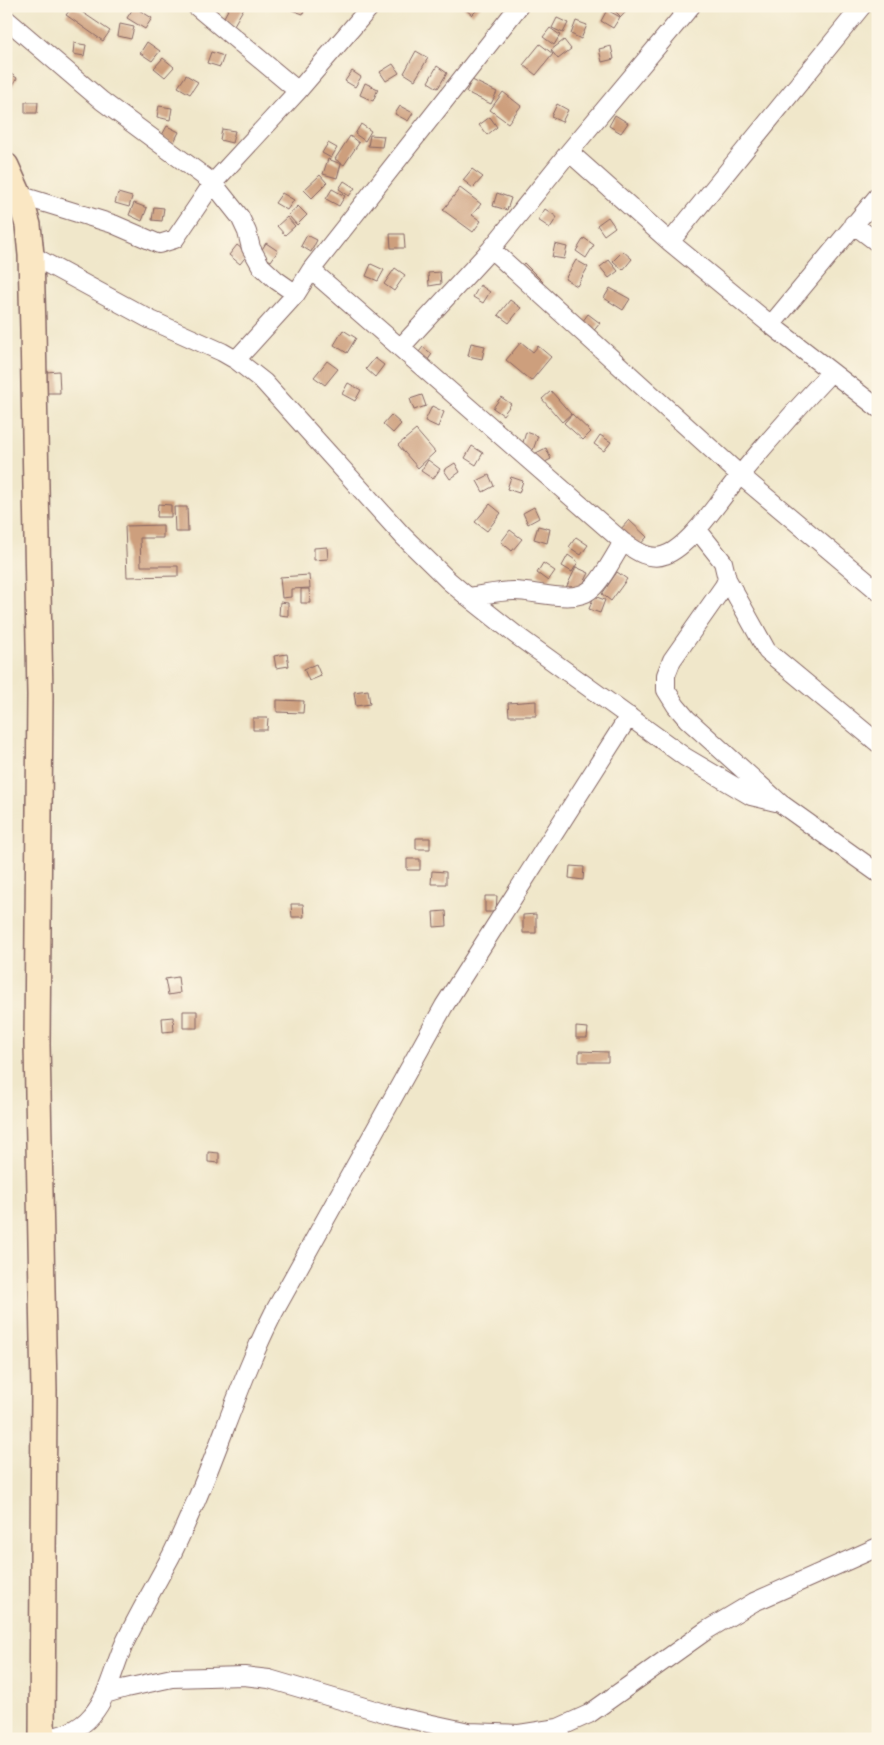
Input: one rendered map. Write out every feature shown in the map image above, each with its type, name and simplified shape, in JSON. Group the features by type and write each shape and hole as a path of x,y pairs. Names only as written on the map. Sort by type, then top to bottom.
{"main road":[{"path":"6,166 19,195 28,225 31,255 40,695 37,1044 44,1390 42,1739"}],"street":[{"path":"196,6 298,91"},
{"path":"19,195 113,224 159,244 176,239 213,182 298,91 371,6"},
{"path":"236,360 296,294 311,270 519,6"},
{"path":"401,347 491,249 691,6"},
{"path":"670,242 862,6"},
{"path":"6,19 102,101 213,182 240,217 247,232 251,248 261,266 276,280 296,294"},
{"path":"569,152 670,242 771,325 878,408"},
{"path":"771,325 878,196"},
{"path":"854,224 878,243"},
{"path":"491,249 740,474 878,591"},
{"path":"31,255 151,320 236,360 264,382 403,536 437,570 468,597 516,635 685,756 751,796 780,803"},
{"path":"311,270 624,542 636,552 646,556 658,557 666,555 675,550 697,529 740,474 831,372"},
{"path":"697,529 723,562 727,579 767,650 878,743"},
{"path":"468,597 513,591 565,596 583,595 597,584 624,542"},
{"path":"727,579 672,660 666,675 666,690 687,719 780,803 878,873"},
{"path":"42,1739 57,1737 81,1726 96,1710 105,1694 126,1639 182,1533 254,1353 274,1312 444,1006 629,716"},
{"path":"105,1694 172,1678 244,1676 269,1679 386,1714 469,1732 519,1734 558,1728 589,1714 707,1630 754,1602 878,1547"}],"building":[{"path":"73,6 110,31 103,41 66,15"},
{"path":"230,6 245,6 234,25 223,19"},
{"path":"293,6 306,6 303,14 292,10"},
{"path":"462,6 481,6 472,15"},
{"path":"610,6 631,6 621,17"},
{"path":"134,7 152,18 145,29 127,18"},
{"path":"607,10 620,17 613,28 601,21"},
{"path":"557,18 568,23 563,33 552,28"},
{"path":"576,21 587,25 581,39 571,34"},
{"path":"120,24 134,27 131,39 118,36"},
{"path":"550,28 560,35 554,45 543,37"},
{"path":"564,40 571,49 558,59 551,50"},
{"path":"147,42 160,51 152,61 140,53"},
{"path":"74,43 86,45 84,56 73,54"},
{"path":"540,44 553,54 536,75 523,65"},
{"path":"611,46 614,59 602,62 599,49"},
{"path":"416,51 428,58 415,80 404,73"},
{"path":"211,52 224,56 220,67 207,63"},
{"path":"163,58 174,67 165,77 154,68"},
{"path":"393,64 399,73 386,81 380,72"},
{"path":"437,66 447,73 438,88 428,82"},
{"path":"352,71 361,77 355,87 345,81"},
{"path":"8,72 17,78 9,92 6,90"},
{"path":"186,75 198,82 190,94 178,87"},
{"path":"472,80 497,92 491,104 466,92"},
{"path":"365,83 378,89 373,101 360,95"},
{"path":"503,92 521,106 508,123 490,110"},
{"path":"25,102 38,102 37,113 25,113"},
{"path":"557,104 568,110 562,122 551,117"},
{"path":"159,106 172,108 170,120 157,117"},
{"path":"400,106 413,113 408,121 395,114"},
{"path":"615,115 628,123 621,133 609,126"},
{"path":"490,117 497,127 487,135 479,125"},
{"path":"361,124 371,131 365,141 355,134"},
{"path":"167,126 179,132 173,144 161,137"},
{"path":"222,129 235,131 232,143 220,140"},
{"path":"370,135 384,136 382,147 368,146"},
{"path":"350,136 359,143 344,165 335,159"},
{"path":"328,143 337,148 331,158 322,153"},
{"path":"328,159 341,164 337,178 323,174"},
{"path":"472,169 483,177 473,188 463,180"},
{"path":"320,175 327,183 312,198 304,190"},
{"path":"344,181 355,188 349,196 339,189"},
{"path":"460,188 481,204 472,215 481,221 473,232 443,210"},
{"path":"332,189 345,196 339,206 326,199"},
{"path":"118,193 132,197 129,207 115,203"},
{"path":"282,193 294,200 287,210 275,203"},
{"path":"497,193 511,198 507,210 493,206"},
{"path":"134,203 147,208 142,221 129,215"},
{"path":"298,206 307,215 297,225 288,215"},
{"path":"154,207 164,208 162,221 152,220"},
{"path":"545,209 557,217 550,228 538,220"},
{"path":"287,217 295,226 285,235 277,226"},
{"path":"608,217 615,227 604,235 597,225"},
{"path":"390,234 404,234 405,248 391,248"},
{"path":"307,235 317,240 311,252 301,246"},
{"path":"584,238 594,245 586,258 576,251"},
{"path":"266,243 278,251 271,261 259,254"},
{"path":"555,244 567,247 564,259 552,257"},
{"path":"237,245 248,254 240,264 229,255"},
{"path":"623,251 632,259 623,270 613,261"},
{"path":"576,260 588,267 577,286 565,279"},
{"path":"609,260 618,271 609,278 600,267"},
{"path":"524,263 543,282 535,290 516,272"},
{"path":"371,264 384,270 378,281 366,276"},
{"path":"395,268 405,275 394,291 384,284"},
{"path":"440,272 441,284 429,286 428,273"},
{"path":"480,285 490,292 483,303 473,297"},
{"path":"610,288 630,299 623,310 604,298"},
{"path":"510,300 521,308 509,323 498,315"},
{"path":"588,314 600,323 592,333 580,325"},
{"path":"343,330 356,338 347,353 334,345"},
{"path":"521,342 533,352 538,346 551,357 531,381 506,360"},
{"path":"471,343 485,346 482,359 468,356"},
{"path":"423,347 432,354 425,364 415,357"},
{"path":"375,358 384,365 375,377 366,369"},
{"path":"327,361 338,369 325,385 314,377"},
{"path":"59,371 60,393 46,393 46,372"},
{"path":"348,383 361,390 355,401 342,394"},
{"path":"551,391 571,414 562,422 542,399"},
{"path":"422,395 426,406 414,410 410,399"},
{"path":"501,397 511,404 503,415 493,408"},
{"path":"432,406 444,412 438,427 425,421"},
{"path":"572,414 591,432 583,440 564,423"},
{"path":"391,415 401,424 393,433 383,424"},
{"path":"416,430 435,452 418,468 398,445"},
{"path":"526,432 538,436 533,450 522,446"},
{"path":"600,435 611,442 604,451 594,444"},
{"path":"472,446 483,453 476,465 465,458"},
{"path":"546,448 551,459 539,465 534,454"},
{"path":"428,460 440,469 433,479 421,471"},
{"path":"455,463 460,472 450,479 444,470"},
{"path":"489,475 494,486 483,492 477,481"},
{"path":"511,477 523,481 519,493 507,489"},
{"path":"158,504 171,505 171,517 157,517"},
{"path":"490,504 501,513 487,531 475,522"},
{"path":"174,507 187,507 188,532 175,532"},
{"path":"534,507 539,518 528,524 523,513"},
{"path":"629,520 647,537 638,547 620,530"},
{"path":"163,525 163,538 140,538 141,566 178,566 178,576 127,577 125,526"},
{"path":"538,526 550,529 547,543 534,539"},
{"path":"510,530 522,539 512,551 501,542"},
{"path":"576,537 588,545 581,555 569,547"},
{"path":"327,547 328,559 314,560 314,548"},
{"path":"568,555 578,562 572,572 562,566"},
{"path":"543,563 555,571 548,581 537,573"},
{"path":"576,567 589,573 577,596 565,590"},
{"path":"617,572 627,579 611,601 602,594"},
{"path":"309,575 310,588 291,589 291,597 282,598 280,577"},
{"path":"301,589 309,589 310,603 301,603"},
{"path":"594,596 605,600 600,613 589,609"},
{"path":"280,602 288,603 288,616 279,615"},
{"path":"287,654 289,666 276,668 274,656"},
{"path":"316,664 321,676 309,681 304,669"},
{"path":"368,690 370,704 356,706 354,692"},
{"path":"277,700 304,701 303,713 277,712"},
{"path":"536,701 536,716 509,716 508,703"},
{"path":"253,718 268,718 267,730 253,730"},
{"path":"416,838 430,838 430,849 416,849"},
{"path":"407,859 420,859 420,870 407,870"},
{"path":"570,866 584,867 583,880 569,878"},
{"path":"432,871 446,872 446,884 431,884"},
{"path":"485,896 497,896 496,912 485,912"},
{"path":"291,904 303,904 304,917 292,917"},
{"path":"446,911 447,926 434,927 433,912"},
{"path":"536,914 536,933 523,933 523,915"},
{"path":"178,977 180,993 168,995 165,979"},
{"path":"183,1011 197,1011 197,1028 183,1028"},
{"path":"173,1017 174,1031 163,1032 162,1018"},
{"path":"576,1027 588,1028 587,1038 576,1038"},
{"path":"579,1051 608,1052 608,1062 579,1062"},
{"path":"208,1152 219,1153 219,1163 208,1162"}]}
